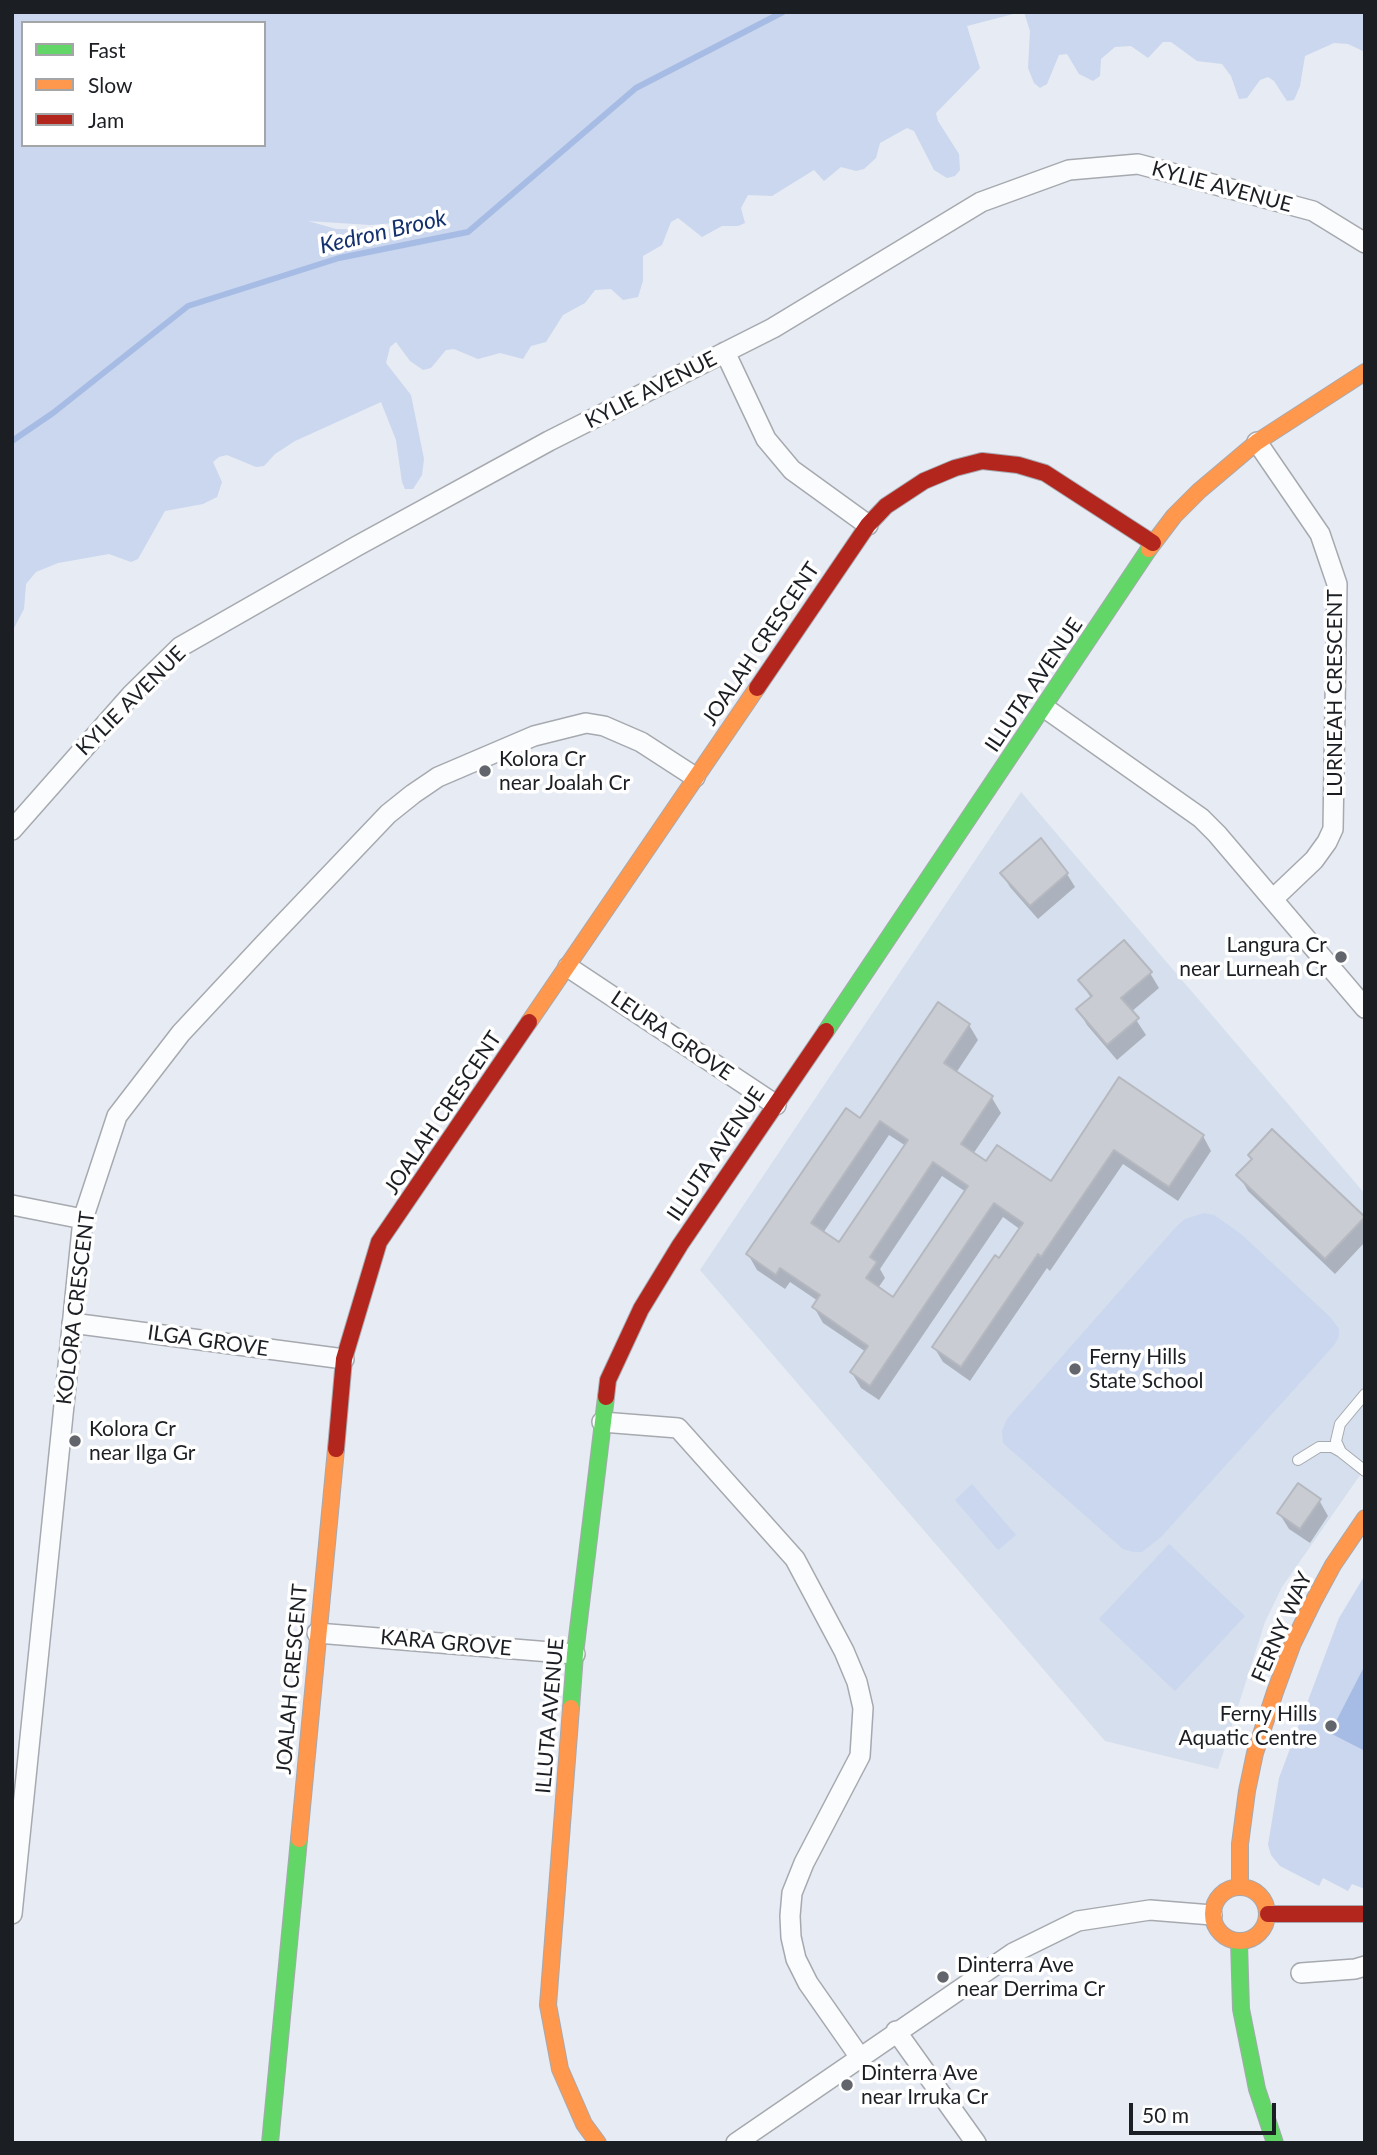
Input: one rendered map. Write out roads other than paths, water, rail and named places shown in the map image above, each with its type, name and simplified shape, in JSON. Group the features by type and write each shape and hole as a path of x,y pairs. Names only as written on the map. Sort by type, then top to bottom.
{"street":[{"name":"KYLIE AVENUE","path":"12,830 132,694 180,648 345,552 516,459 773,328 981,202 1069,170 1138,164 1313,211 1365,243"},
{"path":"725,352 766,439 792,470 868,525"},
{"name":"ILLUTA AVENUE","path":"598,2143 584,2124 560,2069 548,2005 575,1654 608,1380 641,1309 680,1245 1045,708 1153,543 1174,516 1199,491 1257,442 1365,372"},
{"name":"LURNEAH CRESCENT","path":"1257,442 1320,534 1337,584 1333,829 1314,860 1273,900"},
{"name":"JOALAH CRESCENT","path":"270,2143 344,1359 379,1242 868,525 886,506 907,490 955,468 982,461 1045,473 1153,543"},
{"path":"1045,708 1201,818 1365,1008"},
{"name":"KOLORA CRESCENT","path":"12,1914 83,1219 117,1116 200,1013 388,814 439,777 534,736 586,723 604,726 641,741 695,777"},
{"name":"LEURA GROVE","path":"568,967 776,1105"},
{"path":"12,1205 83,1219"},
{"name":"ILGA GROVE","path":"72,1322 344,1359"},
{"path":"602,1422 678,1428 795,1559 844,1651 857,1682 863,1708 860,1756 804,1863 792,1893 790,1916 796,1959 826,2011 859,2056"},
{"name":"FERNY WAY","path":"1240,1886 1240,1844 1247,1791 1255,1753 1275,1692 1293,1643 1313,1602 1333,1565 1365,1518"},
{"name":"KARA GROVE","path":"317,1633 575,1654"},
{"path":"1240,1886 1260,1894 1268,1914 1266,1924 1258,1936 1239,1942 1229,1940 1219,1933 1212,1915 1220,1895 1228,1889 1240,1886"},
{"path":"736,2143 1013,1952 1078,1921 1150,1910 1212,1915"},
{"path":"1268,1914 1365,1914"},
{"path":"1239,1942 1241,2009 1257,2089 1275,2143"},
{"path":"1301,1973 1365,1966"},
{"path":"896,2031 976,2143"}],"lane":[{"path":"1341,1452 1336,1441 1340,1424 1365,1394"},
{"path":"1298,1460 1319,1447 1332,1447 1365,1471"}],"water":[{"path":"1365,1665 1365,1751 1330,1733"}],"waterway":[{"name":"Kedron Brook","path":"12,441 53,413 188,306 339,258 468,232 636,88 783,12"}],"place":[{"name":"Kolora Cr near Joalah Cr","path":"485,771"},
{"name":"Langura Cr near Lurneah Cr","path":"1341,957"},
{"name":"Ferny Hills State School","path":"1075,1369"},
{"name":"Kolora Cr near Ilga Gr","path":"75,1441"},
{"name":"Ferny Hills Aquatic Centre","path":"1331,1726"},
{"name":"Dinterra Ave near Derrima Cr","path":"943,1977"},
{"name":"Dinterra Ave near Irruka Cr","path":"847,2085"}]}
